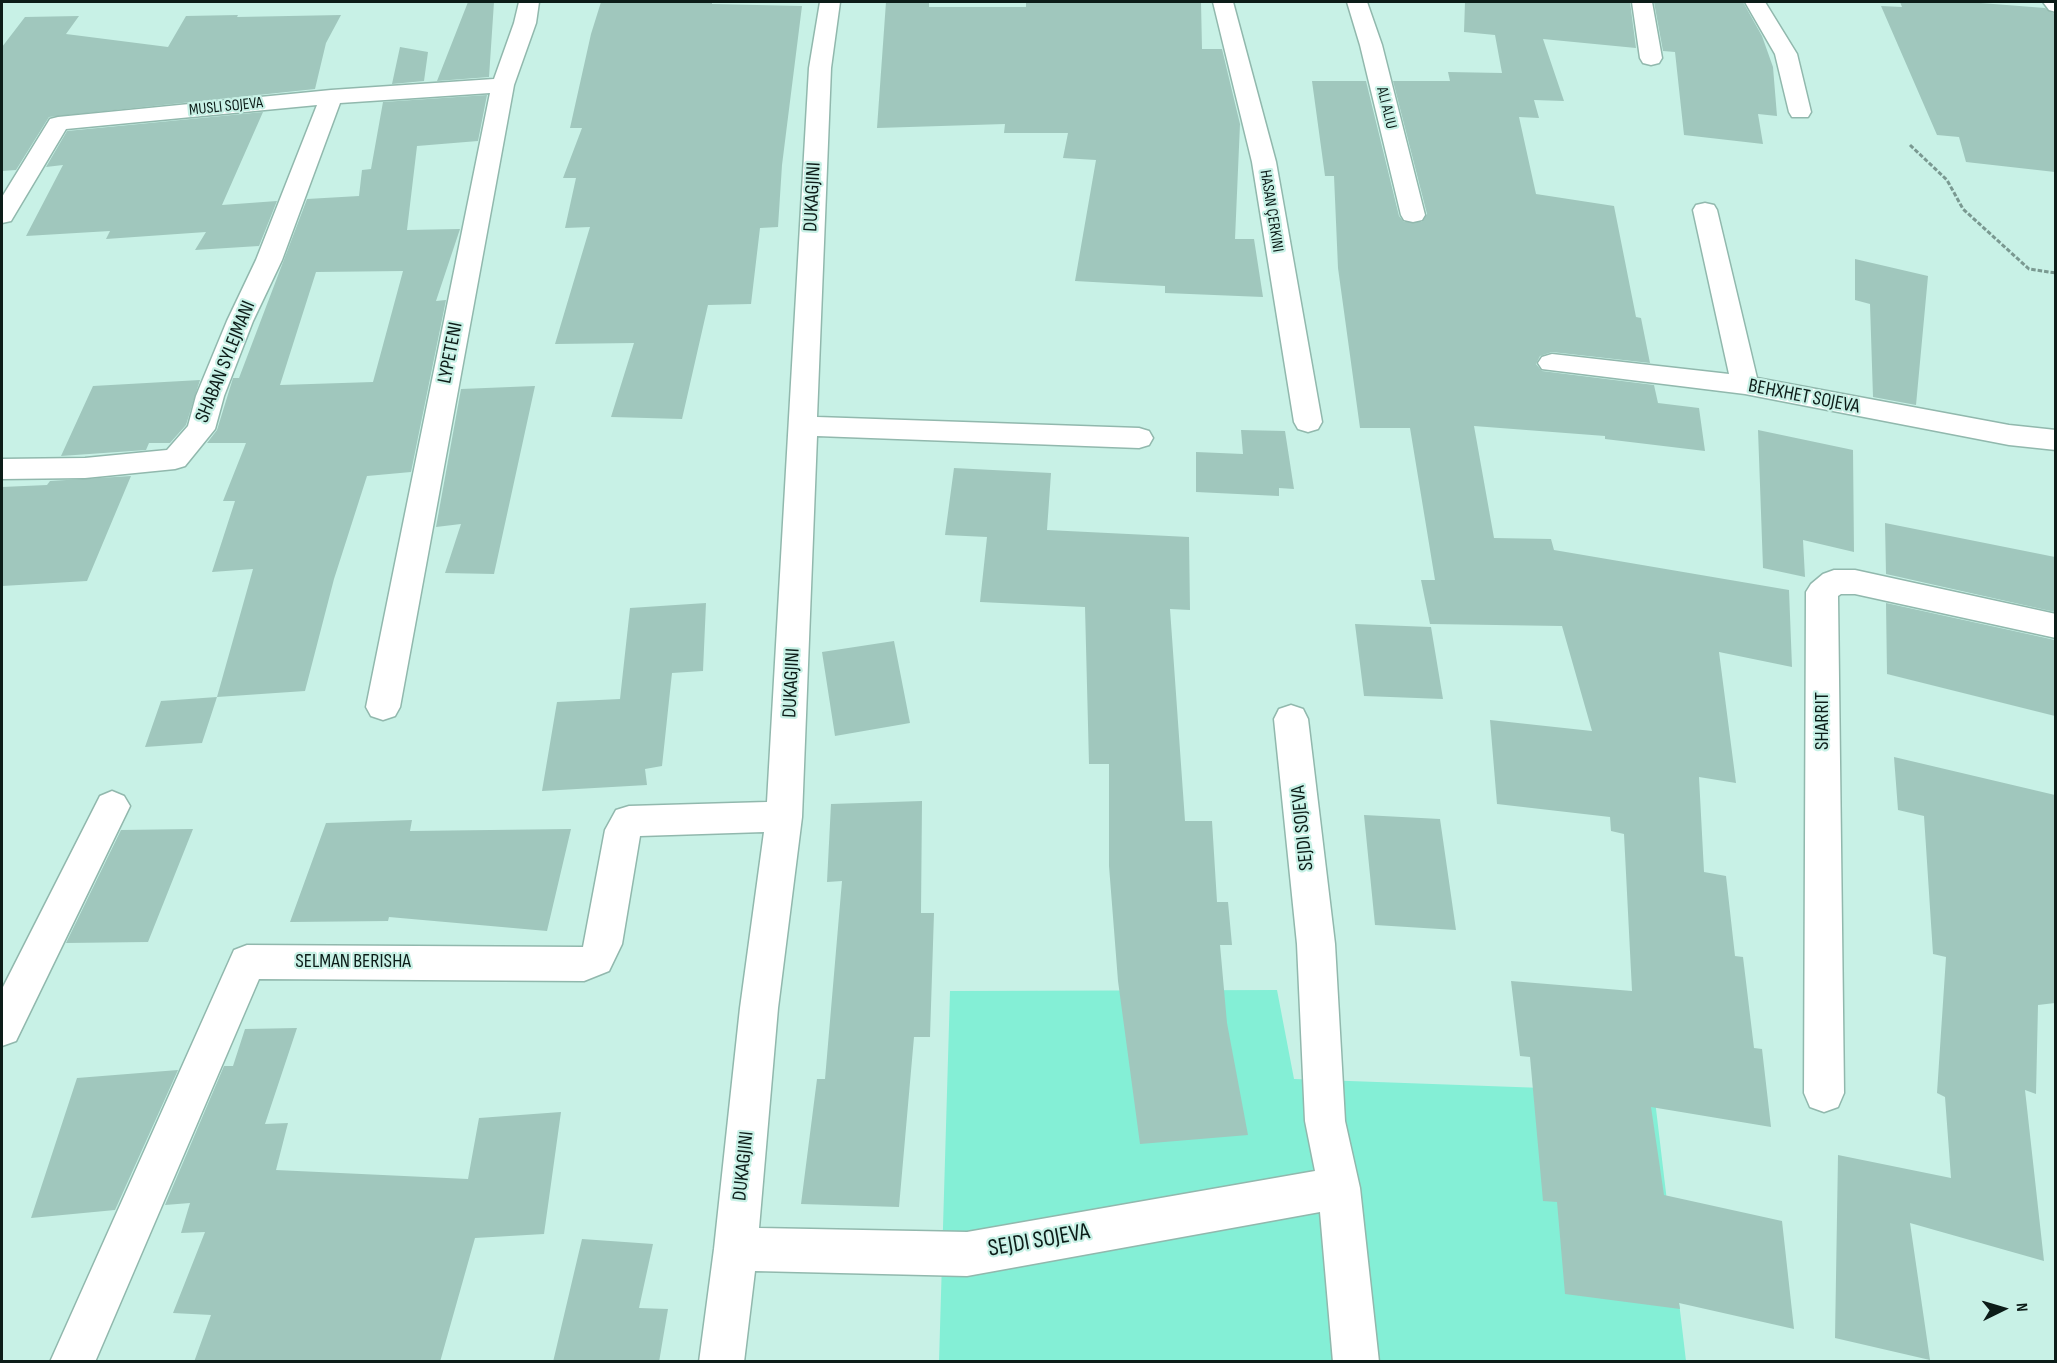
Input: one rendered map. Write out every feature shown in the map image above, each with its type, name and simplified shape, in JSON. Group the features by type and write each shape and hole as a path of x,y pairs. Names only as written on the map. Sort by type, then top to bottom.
{"street":[{"name":"LYPETENI","path":"383,707 502,85 525,23 529,2"},
{"name":"DUKAGJINI","path":"721,1362 736,1249 759,1008 784,817 820,68 830,2"},
{"name":"HASAN ÇERKINI","path":"1223,2 1264,162 1308,423"},
{"name":"ALI ALIU","path":"1357,2 1371,45 1413,215"},
{"path":"1642,2 1651,57"},
{"path":"1755,2 1786,54 1800,112"},
{"path":"2053,2 2055,6"},
{"name":"MUSLI SOJEVA","path":"2,216 58,124 80,120 331,97 502,85"},
{"name":"SHABAN SYLEJMANI","path":"2,469 85,468 175,459 201,429 223,364 240,321 270,260 331,97"},
{"path":"1705,210 1745,385"},
{"name":"BEHXHET SOJEVA","path":"1552,363 1745,385 2009,435 2055,440"},
{"path":"801,426 1139,438"},
{"name":"SHARRIT","path":"1824,1093 1822,592 1834,582 1855,582 2055,626"},
{"name":"SEJDI SOJEVA","path":"1291,719 1316,944 1324,1121 1339,1188 1356,1362"},
{"path":"2,1028 112,806"},
{"name":"SELMAN BERISHA","path":"72,1362 247,962 584,964 596,959 603,944 624,830 629,821 784,817"},
{"name":"SEJDI SOJEVA","path":"736,1249 968,1254 1339,1188"}],"path":[{"path":"1910,145 1947,180 1963,209 2029,269 2055,273"}],"green space":[{"path":"1277,990 1294,1079 1654,1092 1686,1361 939,1362 950,991"}],"building":[{"path":"468,2 494,2 489,77 437,81"},
{"path":"601,2 712,2 712,4 802,6 782,165 778,227 760,228 751,304 708,305 682,419 611,417 634,343 555,344 590,227 565,228 576,178 563,178 582,128 570,128 591,34"},
{"path":"886,2 929,2 929,7 1026,7 1026,2 1201,2 1202,49 1222,49 1240,124 1235,239 1254,239 1263,297 1165,293 1165,286 1075,281 1096,160 1063,158 1068,133 1004,133 1005,124 877,128"},
{"path":"1465,2 1630,2 1636,48 1543,39 1564,101 1534,100 1539,118 1519,117 1536,194 1614,206 1636,317 1641,318 1650,363 1552,352 1540,356 1536,364 1542,371 1654,385 1658,403 1699,408 1705,451 1605,439 1605,436 1474,426 1494,538 1551,539 1554,550 1789,590 1792,667 1719,652 1736,783 1699,777 1704,872 1726,876 1735,956 1743,957 1754,1048 1762,1049 1771,1127 1651,1107 1664,1195 1782,1221 1794,1329 1679,1303 1680,1309 1565,1294 1557,1202 1543,1201 1530,1057 1520,1056 1511,981 1632,991 1624,834 1611,831 1610,817 1497,804 1490,720 1592,731 1562,626 1430,624 1421,580 1435,580 1410,428 1360,428 1338,268 1334,176 1325,176 1312,81 1366,81 1399,216 1404,222 1422,222 1427,214 1393,81 1450,81 1448,72 1502,73 1495,35 1464,32"},
{"path":"1654,2 1743,2 1762,36 1773,67 1777,116 1758,114 1763,144 1684,135 1675,52 1663,51"},
{"path":"1900,2 1968,2 2045,8 2055,14 2055,172 1966,162 1959,137 1937,135 1881,6 1902,7"},
{"path":"238,15 237,17 341,15 326,43 315,89 49,117 16,170 2,171 2,47 25,17 79,16 66,34 168,47 186,16"},
{"path":"400,47 428,52 424,81 392,84"},
{"path":"487,95 478,141 417,146 407,230 460,229 436,301 446,300 411,472 367,476 334,579 305,691 217,697 253,569 212,572 235,501 223,501 246,443 207,443 217,430 233,378 239,378 307,199 359,196 362,170 371,169 383,102","holes":["403,271 373,382 280,385 316,272"]},
{"path":"263,112 222,205 277,201 259,246 195,250 206,232 106,239 110,231 26,236 63,165 46,167 67,131"},
{"path":"1855,259 1928,276 1916,405 1873,397 1870,304 1855,300"},
{"path":"200,380 186,425 170,443 149,443 146,450 61,456 93,386"},
{"path":"535,386 494,574 445,573 461,524 436,527 461,389"},
{"path":"1241,430 1285,431 1294,489 1279,488 1279,496 1196,492 1196,452 1243,454"},
{"path":"1758,430 1853,450 1854,552 1803,540 1805,577 1763,568"},
{"path":"954,468 1051,473 1047,530 1189,537 1190,610 1170,609 1185,821 1212,821 1217,902 1228,902 1232,945 1220,945 1227,1023 1248,1135 1140,1144 1118,981 1109,866 1109,764 1089,764 1085,607 980,602 987,537 945,535"},
{"path":"131,476 87,581 2,586 2,487 47,485 50,481"},
{"path":"1885,523 2055,557 2055,612 1886,574"},
{"path":"706,603 703,671 672,673 662,766 645,769 647,785 542,791 557,702 620,699 630,608"},
{"path":"1886,603 2055,640 2055,716 1887,674"},
{"path":"1355,624 1431,627 1443,699 1364,696"},
{"path":"894,641 910,723 835,736 822,652"},
{"path":"217,697 202,743 145,747 161,701"},
{"path":"1894,757 2055,795 2055,1003 2038,1005 2036,1094 2025,1090 2044,1261 1910,1223 1930,1360 1835,1338 1838,1155 1951,1178 1945,1097 1937,1093 1946,957 1933,954 1924,816 1898,810"},
{"path":"922,801 921,913 934,913 930,1037 914,1037 899,1207 801,1204 817,1079 825,1079 842,881 827,882 831,804"},
{"path":"1364,815 1440,819 1456,930 1375,925"},
{"path":"412,820 410,831 571,829 547,931 389,917 388,921 290,922 326,823"},
{"path":"193,829 148,942 66,943 121,830"},
{"path":"297,1028 265,1124 288,1123 276,1170 468,1179 479,1118 561,1112 544,1234 475,1238 440,1362 194,1362 211,1315 173,1313 205,1232 181,1233 190,1203 165,1205 224,1066 233,1066 245,1029"},
{"path":"178,1070 115,1210 31,1218 77,1078"},
{"path":"582,1239 653,1244 639,1308 668,1309 659,1362 553,1362"}]}
